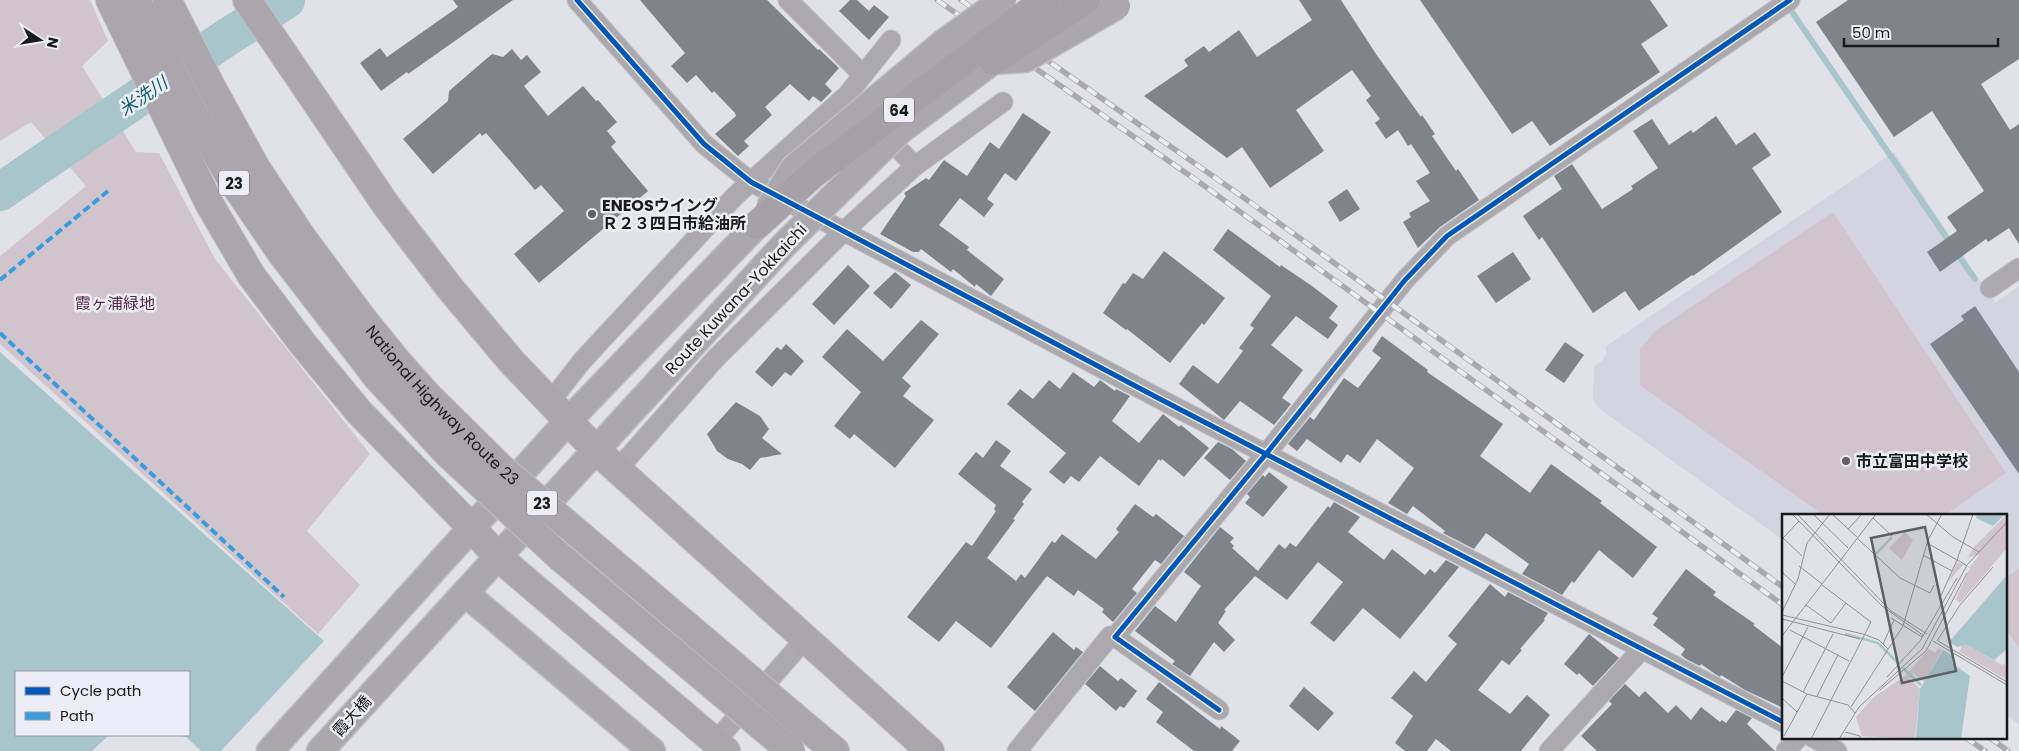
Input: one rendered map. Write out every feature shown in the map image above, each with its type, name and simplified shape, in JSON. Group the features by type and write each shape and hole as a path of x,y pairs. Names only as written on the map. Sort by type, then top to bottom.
{"highway":[{"path":"110,0 143,42"},
{"name":"National Highway Route 23","path":"136,0 143,42 181,116 233,182 282,254 377,377 448,454 560,557 790,751"},
{"path":"247,0 386,204 426,257 511,360 597,451 930,751"},
{"name":"National Highway Route 23","path":"172,10 256,168 301,236 362,318 429,397 495,463 826,743"},
{"path":"181,116 210,205 251,275 303,344 359,412 472,527 498,557 721,746"}],"main road":[{"path":"270,751 568,421 757,225 794,168 943,42 1004,0"},
{"name":"64","path":"757,225 813,174 1045,0"},
{"path":"993,61 1086,0"},
{"path":"993,61 1025,59 1122,3"},
{"name":"Route Kuwana-Yokkaichi","path":"465,593 784,245 901,130 993,61"},
{"path":"465,593 652,751"},
{"name":"霞大橋","path":"320,751 465,593"}],"street":[{"path":"577,0 704,144 751,182 1266,454 1782,721"},
{"path":"788,0 863,75"},
{"path":"1219,710 1115,637 1266,454 1405,280 1447,236 1790,0"},
{"path":"550,402 582,361 728,203 847,95 891,40"},
{"path":"847,95 915,166"},
{"path":"618,469 716,359 844,231 915,166 1003,102"},
{"path":"1990,288 2019,268"},
{"path":"1021,749 1110,636"},
{"path":"721,746 805,639"},
{"path":"1549,751 1642,649"},
{"path":"1786,751 1798,738"},
{"path":"1814,738 1837,751"}],"shaded area":[{"name":"市立富田中学校","path":"1894,152 1995,303 2019,286 2019,724 2006,715 2006,514 1782,514 1782,539 1597,407 1593,399 1594,366 1602,361 1607,351 1605,347"}],"green space":[{"name":"霞ヶ浦緑地","path":"0,0 90,0 108,41 82,66 136,152 159,153 215,259 370,454 307,531 360,585 318,634 0,344 0,256 86,186 31,122 0,141"},
{"path":"1833,212 2006,473 1946,514 1822,514 1640,385 1640,349 1655,331"},
{"path":"2019,568 2019,647 2006,630 2006,577"}],"water":[{"path":"0,352 324,641 221,751 201,751 186,737 180,736 190,736 190,671 15,671 15,736 108,736 92,751 0,751"}],"building":[{"path":"453,0 513,0 381,91 360,63 380,48 387,57 458,7"},
{"path":"640,0 767,0 839,68 825,84 832,91 821,102 813,96 809,101 790,84 765,107 772,115 744,141 749,146 738,156 715,134 736,116 735,113 714,91 712,93 696,75 687,83 671,66 685,53"},
{"path":"850,0 857,0 869,11 874,5 889,17 869,40 839,11"},
{"path":"1299,0 1341,0 1376,54 1435,134 1432,136 1456,171 1458,169 1479,200 1440,227 1418,248 1403,222 1411,217 1409,213 1430,201 1416,181 1430,173 1411,144 1408,146 1398,130 1386,139 1375,123 1380,119 1366,100 1371,96 1352,70 1296,110 1324,151 1270,188 1242,147 1227,158 1144,96 1188,66 1184,60 1204,46 1209,52 1239,30 1257,57 1312,20"},
{"path":"1420,0 1650,0 1668,26 1641,44 1660,72 1550,146 1532,121 1512,134"},
{"path":"1848,0 2019,0 2019,59 1981,84 2010,130 2019,124 2019,244 2009,228 1988,242 1986,239 1940,272 1927,252 1957,231 1947,217 1984,191 1932,111 1894,137 1816,22"},
{"path":"512,49 521,60 527,55 541,72 524,86 548,116 583,86 596,101 598,100 617,122 607,131 616,142 611,147 648,191 539,283 514,254 564,211 541,185 535,190 486,133 482,136 480,133 433,174 403,139 448,101 449,91 492,54 503,57"},
{"path":"1023,113 1051,132 1016,181 1005,173 987,199 994,204 984,217 960,198 939,225 969,247 967,250 1004,279 991,296 976,284 975,287 953,269 951,272 921,249 919,252 913,252 880,234 906,196 904,193 926,178 929,180 944,160 967,176 990,142 999,149"},
{"path":"1716,116 1736,145 1755,132 1771,155 1752,168 1782,212 1693,276 1639,311 1625,291 1593,313 1542,237 1539,240 1523,216 1562,189 1554,176 1572,164 1602,209 1633,189 1631,186 1658,168 1633,131 1652,119 1669,145 1691,130 1693,133"},
{"path":"1347,189 1360,209 1340,222 1328,202"},
{"path":"1228,229 1338,306 1329,318 1338,325 1328,339 1296,316 1271,345 1303,370 1282,398 1291,404 1274,425 1240,401 1224,420 1179,384 1193,365 1218,384 1243,351 1239,348 1254,328 1250,325 1271,296 1213,250"},
{"path":"1164,251 1225,298 1170,363 1127,329 1103,313 1123,283 1125,284 1133,273 1143,279"},
{"path":"1513,252 1531,279 1496,303 1477,276"},
{"path":"848,265 870,286 834,325 812,304"},
{"path":"895,272 911,285 891,309 873,293"},
{"path":"1975,306 2019,372 2019,474 1930,344 1964,320 1961,316"},
{"path":"921,320 939,334 902,378 911,386 903,396 934,420 895,468 854,434 850,439 834,426 861,392 822,357 847,329 883,361"},
{"path":"1382,336 1428,370 1427,372 1503,424 1480,456 1530,493 1551,464 1602,501 1600,503 1657,547 1633,578 1599,550 1574,583 1572,581 1562,595 1522,574 1529,564 1486,533 1474,549 1443,533 1445,531 1413,506 1407,514 1388,503 1414,468 1377,439 1360,463 1347,454 1341,463 1307,439 1297,451 1288,444 1310,417 1314,420 1344,378 1358,388 1381,358 1372,351"},
{"path":"1565,342 1584,355 1564,383 1545,370"},
{"path":"786,344 804,361 791,376 785,372 772,387 755,372 777,347 781,350"},
{"path":"1073,372 1094,387 1100,380 1115,391 1116,389 1130,396 1112,421 1139,443 1163,414 1179,427 1181,425 1209,448 1184,477 1162,459 1161,461 1159,459 1139,486 1100,456 1079,482 1071,476 1064,484 1049,472 1066,453 1007,404 1020,389 1033,399 1049,380 1060,389"},
{"path":"736,402 760,416 769,429 762,438 782,454 760,458 750,470 717,451 707,434"},
{"path":"996,440 1011,451 1000,466 1032,489 1022,502 1024,504 1013,519 1015,520 987,558 1016,581 1021,574 1025,578 1052,541 1055,543 1062,534 1096,559 1119,532 1116,529 1135,504 1153,517 1156,514 1184,536 1161,564 1155,560 1132,589 1137,593 1113,622 1102,612 1104,609 1078,590 1074,596 1047,576 991,648 956,621 939,642 907,617 966,542 972,546 996,511 994,509 996,505 958,474 976,452 983,458"},
{"path":"1218,442 1232,449 1246,461 1230,480 1204,458"},
{"path":"1269,472 1288,487 1263,517 1245,503 1250,497 1247,494 1263,475 1265,477"},
{"path":"1334,502 1360,517 1348,532 1384,560 1392,549 1425,575 1430,569 1435,573 1446,560 1459,567 1400,639 1363,608 1334,642 1310,623 1343,582 1318,562 1287,600 1255,576 1224,610 1226,611 1218,623 1235,640 1224,652 1214,642 1190,676 1172,664 1175,661 1135,631 1155,606 1176,622 1201,586 1184,572 1220,527 1234,538 1230,542 1234,546 1232,548 1258,571 1279,544 1285,549 1290,543 1296,547 1328,506 1330,508"},
{"path":"1686,569 1716,592 1713,595 1755,624 1753,625 1782,647 1782,708 1745,690 1721,675 1720,677 1701,664 1700,666 1686,659 1681,655 1685,649 1653,625 1658,618 1652,614"},
{"path":"1490,584 1505,597 1508,592 1548,613 1545,620 1509,665 1502,660 1478,690 1510,714 1527,695 1550,715 1521,751 1451,751 1436,739 1427,751 1405,751 1395,743 1413,716 1391,698 1414,671 1426,682 1457,644 1448,636"},
{"path":"1053,632 1074,650 1076,647 1083,652 1035,711 1007,687"},
{"path":"1589,634 1619,658 1593,686 1579,673 1577,675 1564,664"},
{"path":"1100,666 1118,681 1121,678 1137,691 1124,708 1120,706 1116,711 1085,684"},
{"path":"1159,682 1220,729 1221,726 1240,741 1232,751 1194,751 1156,722 1163,712 1146,699"},
{"path":"1625,684 1639,697 1645,691 1668,713 1676,705 1691,720 1701,707 1720,722 1722,720 1726,723 1736,710 1752,718 1747,724 1775,751 1597,751 1581,736 1612,704 1609,701"},
{"path":"1304,687 1334,713 1318,731 1289,706"}],"waterway":[{"name":"米洗川","path":"0,192 229,36 286,0"},
{"path":"1792,12 1951,244"},
{"path":"1956,252 1975,279"}],"railway":[{"path":"937,0 1199,182 1782,604"},
{"path":"961,0 1247,200 1782,586"},
{"path":"1966,738 1985,751"},
{"path":"1990,738 2008,751"}],"marked path":[{"path":"0,280 108,191"},
{"path":"0,333 284,597"}],"cycle path":[{"path":"577,0 704,144 751,182 1158,398 1782,721"},
{"path":"1219,710 1115,637 1266,454 1405,280 1447,236 1790,0"}],"place":[{"name":"ENEOSウイング Ｒ２３四日市給油所","path":"592,214"},
{"name":"市立富田中学校","path":"1846,461"}]}
